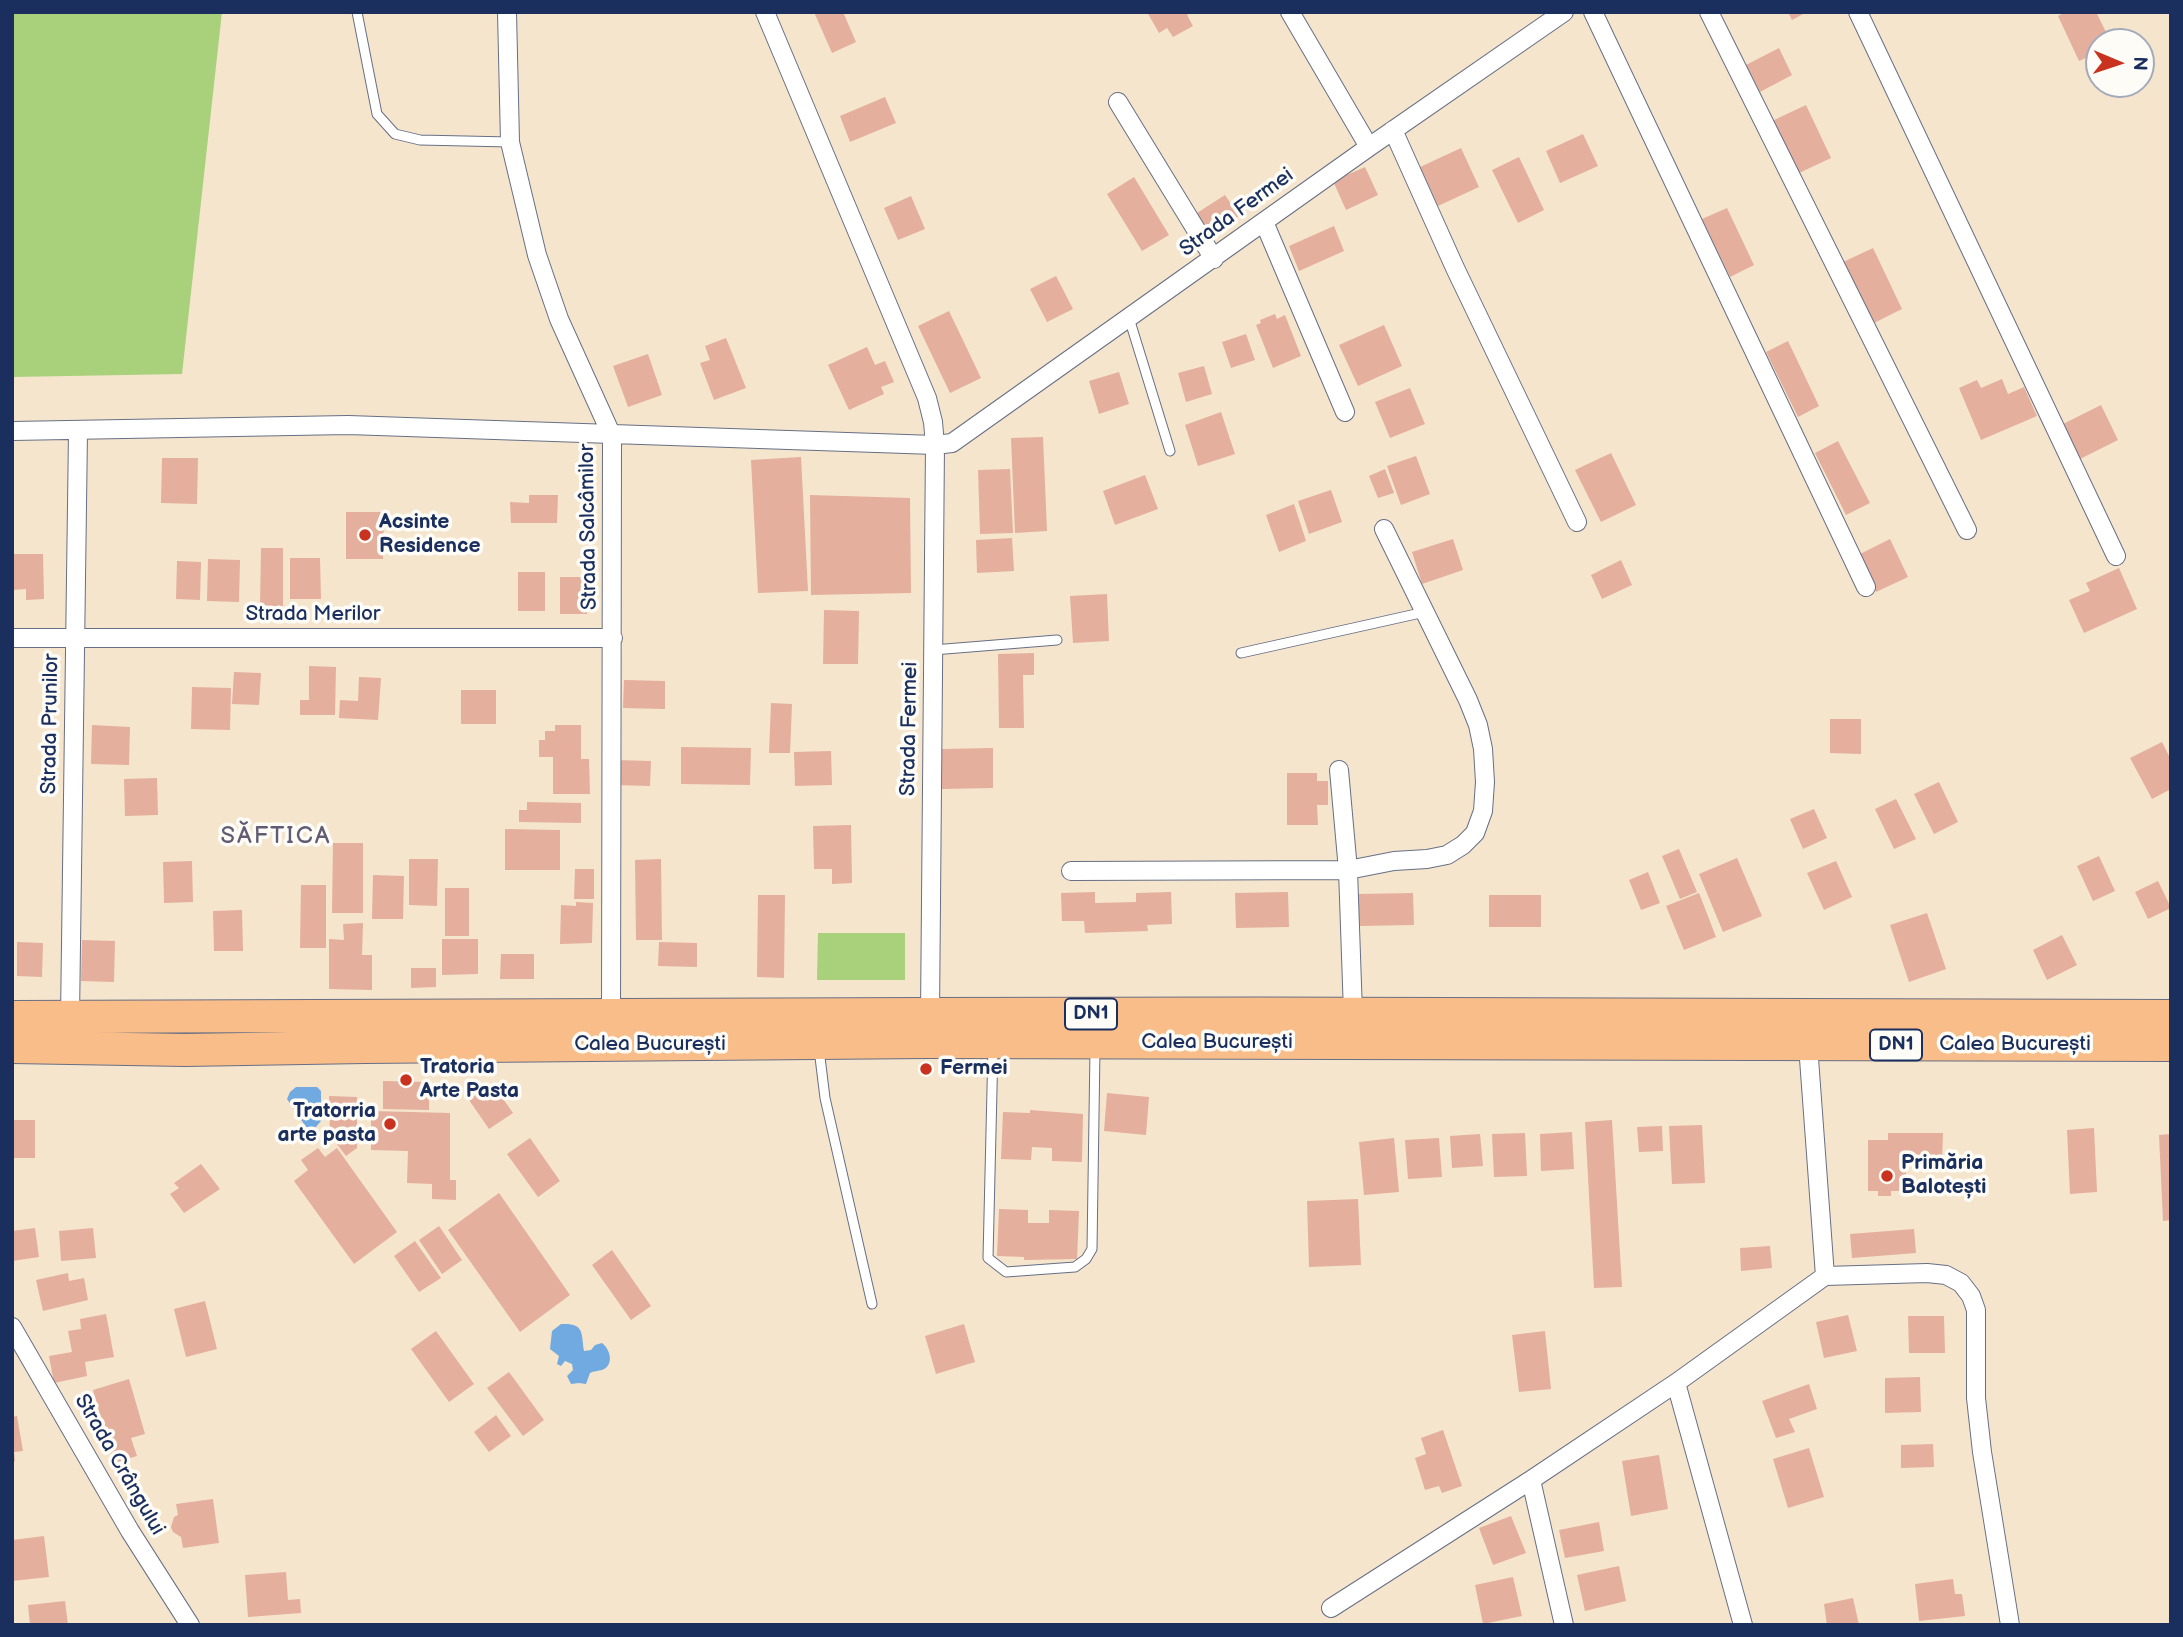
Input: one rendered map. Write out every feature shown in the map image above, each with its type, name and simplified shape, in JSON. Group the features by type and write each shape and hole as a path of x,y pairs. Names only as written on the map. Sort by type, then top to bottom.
{"highway":[{"name":"Calea București","path":"12,1017 1353,1013 2170,1023"},
{"name":"Calea București","path":"12,1047 185,1050 993,1043 1634,1042 1808,1045 2170,1023"}],"street":[{"name":"Strada Salcâmilor","path":"507,12 510,142 546,286 612,436 611,1017"},
{"name":"Strada Fermei","path":"765,12 927,398 933,422 935,446 930,1014"},
{"path":"1290,12 1369,147"},
{"name":"Strada Fermei","path":"935,446 952,443 1564,12"},
{"path":"1593,12 1866,587"},
{"path":"1709,12 1967,530"},
{"path":"1858,12 2116,556"},
{"path":"1118,102 1214,258"},
{"path":"1393,130 1455,268 1577,522"},
{"path":"1264,222 1345,412"},
{"path":"12,431 78,432 348,425 935,446"},
{"name":"Strada Prunilor","path":"70,1017 78,432"},
{"path":"1071,871 1348,870 1447,855 1463,845 1475,832 1483,811 1485,782 1478,725 1384,529"},
{"name":"Strada Merilor","path":"12,638 613,638"},
{"path":"1339,770 1348,870 1353,1013"},
{"path":"1808,1045 1825,1276"},
{"path":"1331,1608 1676,1383 1825,1276 1927,1273 1946,1275 1961,1283 1971,1296 1976,1310 1976,1398 2010,1625"},
{"name":"Strada Crângului","path":"12,1328 130,1531 190,1625"},
{"path":"1676,1383 1742,1625"},
{"path":"1531,1480 1564,1625"}],"lane":[{"path":"357,12 377,114 396,134 420,140 510,142"},
{"path":"1129,318 1170,451"},
{"path":"1241,653 1425,612"},
{"path":"933,650 1057,639"},
{"path":"993,1043 988,1258 1006,1272 1075,1267 1086,1259 1092,1249 1095,1044"},
{"path":"818,1044 825,1098 872,1304"}],"green space":[{"path":"12,12 222,12 182,374 12,377"},
{"path":"818,933 905,933 905,980 817,980"}],"water":[{"path":"296,1087 317,1087 321,1091 321,1121 315,1128 306,1127 287,1099"},
{"path":"561,1324 578,1327 582,1334 584,1351 602,1343 609,1353 609,1365 590,1373 586,1384 571,1384 567,1376 573,1370 572,1364 565,1361 561,1366 557,1364 559,1356 550,1349 552,1331"}],"building":[{"path":"814,12 843,12 856,42 832,53"},
{"path":"1147,12 1192,12 1187,15 1193,26 1173,37 1167,28 1159,33"},
{"path":"1788,12 1807,12 1792,20"},
{"path":"2066,12 2096,12 2104,28 2085,28 2085,58 2079,61 2058,16"},
{"path":"1779,48 1792,75 1760,92 1746,65"},
{"path":"885,97 896,123 850,142 840,116"},
{"path":"1806,105 1831,158 1797,174 1772,121"},
{"path":"1583,134 1598,166 1560,183 1546,151"},
{"path":"1461,148 1479,187 1438,206 1420,167"},
{"path":"1519,157 1544,210 1518,223 1492,170"},
{"path":"1365,167 1378,195 1346,210 1333,181"},
{"path":"1134,177 1169,235 1142,251 1107,194"},
{"path":"1225,195 1239,216 1211,235 1197,213"},
{"path":"911,196 925,229 898,240 884,208"},
{"path":"1727,208 1754,265 1730,277 1702,219"},
{"path":"1334,226 1344,251 1299,271 1289,246"},
{"path":"1873,248 1902,309 1870,325 1841,263"},
{"path":"1056,276 1073,309 1047,322 1030,289"},
{"path":"949,311 981,378 950,393 918,326"},
{"path":"1275,314 1277,319 1285,315 1301,356 1273,368 1256,325 1261,323 1260,320"},
{"path":"1384,325 1402,366 1358,386 1339,345"},
{"path":"1246,334 1255,360 1231,368 1222,342"},
{"path":"726,338 746,388 714,400 700,363 710,360 705,346"},
{"path":"1788,341 1819,406 1798,417 1766,352"},
{"path":"867,347 875,365 885,361 894,382 881,387 884,394 849,410 828,365"},
{"path":"648,354 662,395 628,407 613,366"},
{"path":"1204,366 1212,394 1186,402 1178,373"},
{"path":"1119,372 1129,404 1099,414 1089,381"},
{"path":"2002,379 2008,394 2024,387 2037,416 1981,440 1959,388 1977,380 1981,388"},
{"path":"1410,388 1425,424 1390,438 1375,402"},
{"path":"2101,405 2118,440 2080,459 2063,424"},
{"path":"1221,412 1235,454 1198,466 1185,425"},
{"path":"1043,437 1047,531 1015,533 1011,438"},
{"path":"1838,441 1870,503 1846,515 1815,453"},
{"path":"1611,453 1636,505 1601,522 1575,470"},
{"path":"1416,456 1430,494 1401,505 1387,466"},
{"path":"801,457 808,591 758,593 751,460"},
{"path":"162,458 198,458 197,504 161,503"},
{"path":"1010,469 1013,533 980,534 978,470"},
{"path":"1385,469 1394,493 1378,498 1369,476"},
{"path":"1145,475 1158,509 1115,525 1103,491"},
{"path":"1331,490 1342,522 1309,534 1298,501"},
{"path":"529,495 558,495 557,523 511,523 510,502 529,503"},
{"path":"810,495 910,498 911,593 811,595"},
{"path":"1294,504 1306,541 1279,552 1266,515"},
{"name":"Acsinte Residence","path":"346,512 384,512 383,559 346,559"},
{"path":"1012,538 1014,571 977,573 976,540"},
{"path":"1453,539 1463,570 1422,584 1412,552"},
{"path":"1890,539 1908,577 1876,592 1858,555"},
{"path":"261,548 283,548 283,606 260,606"},
{"path":"12,554 43,554 44,599 26,600 26,589 12,590"},
{"path":"290,558 320,558 321,599 290,599"},
{"path":"208,559 240,560 239,602 207,601"},
{"path":"1621,560 1632,585 1602,599 1591,575"},
{"path":"177,561 201,562 200,600 176,599"},
{"path":"2119,568 2137,609 2084,633 2069,600 2090,591 2086,583"},
{"path":"518,572 545,572 545,611 518,611"},
{"path":"560,577 587,577 587,614 560,614"},
{"path":"1107,594 1109,641 1073,643 1070,596"},
{"path":"824,610 859,611 858,664 823,664"},
{"path":"1034,653 1034,675 1023,675 1024,728 999,728 998,654"},
{"path":"309,666 336,667 335,715 300,715 300,700 309,700"},
{"path":"234,672 261,673 259,705 232,704"},
{"path":"359,677 381,678 378,720 339,718 340,700 358,701"},
{"path":"624,680 665,681 665,709 623,708"},
{"path":"192,687 231,688 230,730 191,729"},
{"path":"461,690 496,690 496,724 461,724"},
{"path":"771,703 792,704 790,753 769,753"},
{"path":"1830,719 1861,719 1861,754 1830,753"},
{"path":"92,725 130,727 129,765 91,764"},
{"path":"555,725 581,725 581,759 589,759 590,794 553,794 553,757 539,757 539,740 545,740 545,731 555,731"},
{"path":"2162,742 2171,760 2171,789 2152,799 2130,758"},
{"path":"681,747 751,748 750,785 681,784"},
{"path":"993,748 993,788 942,789 941,749"},
{"path":"831,751 832,785 795,786 794,752"},
{"path":"614,760 651,761 650,786 614,785"},
{"path":"1287,773 1317,773 1317,781 1328,781 1328,805 1317,805 1318,825 1287,825"},
{"path":"157,778 158,815 125,816 124,779"},
{"path":"1939,782 1958,822 1934,834 1914,794"},
{"path":"1896,799 1916,839 1894,849 1875,809"},
{"path":"527,802 581,803 581,823 519,822 519,810 527,810"},
{"path":"1814,809 1827,838 1803,849 1790,819"},
{"path":"851,825 852,883 832,884 832,869 814,869 813,826"},
{"path":"505,829 560,830 560,870 505,870"},
{"path":"333,843 363,843 363,913 332,913"},
{"path":"1679,849 1697,892 1680,899 1662,856"},
{"path":"2099,856 2115,891 2093,901 2077,866"},
{"path":"1737,858 1762,916 1723,932 1699,874"},
{"path":"409,859 438,859 437,906 409,905"},
{"path":"661,859 662,940 636,940 635,860"},
{"path":"192,861 193,902 164,903 163,862"},
{"path":"1836,861 1852,897 1824,910 1807,873"},
{"path":"575,869 594,869 594,899 574,899"},
{"path":"1648,872 1660,903 1641,910 1629,880"},
{"path":"373,875 404,876 403,919 372,919"},
{"path":"2158,881 2171,908 2148,919 2135,892"},
{"path":"301,885 326,885 326,948 300,948"},
{"path":"445,888 469,888 469,936 445,936"},
{"path":"1095,892 1095,903 1136,902 1136,893 1171,892 1172,924 1147,925 1148,931 1085,933 1084,921 1062,921 1061,893"},
{"path":"1288,892 1289,927 1236,928 1235,893"},
{"path":"1413,893 1414,925 1359,926 1358,894"},
{"path":"1699,893 1716,937 1684,950 1666,906"},
{"path":"758,895 785,895 784,978 757,977"},
{"path":"1489,895 1541,895 1541,927 1489,927"},
{"path":"576,902 593,903 592,943 560,944 561,905 576,906"},
{"path":"242,910 243,951 214,951 213,911"},
{"path":"1927,913 1946,969 1909,982 1890,925"},
{"path":"363,923 362,955 372,955 372,990 329,989 329,939 344,940 343,924"},
{"path":"2062,935 2077,965 2047,980 2033,950"},
{"path":"442,939 478,939 478,974 442,975"},
{"path":"82,940 115,941 114,982 81,981"},
{"path":"17,942 43,943 42,977 17,976"},
{"path":"659,942 697,943 697,967 658,966"},
{"path":"501,954 534,954 534,979 500,979"},
{"path":"411,968 436,968 436,987 411,988"},
{"path":"383,1081 429,1082 429,1110 383,1109"},
{"path":"492,1083 513,1113 489,1129 469,1100"},
{"path":"1107,1093 1149,1097 1146,1135 1104,1131"},
{"path":"329,1096 357,1097 357,1148 346,1156 330,1135"},
{"path":"1030,1110 1083,1114 1082,1162 1052,1161 1052,1148 1032,1147 1031,1160 1001,1159 1003,1112 1030,1113"},
{"path":"371,1111 450,1113 450,1180 456,1180 456,1200 432,1199 432,1184 407,1183 408,1151 371,1150"},
{"path":"12,1120 35,1120 35,1158 12,1158"},
{"path":"1612,1120 1622,1287 1594,1288 1585,1122"},
{"path":"1702,1125 1705,1183 1672,1184 1669,1126"},
{"path":"1662,1126 1663,1151 1639,1152 1637,1127"},
{"path":"2094,1128 2097,1192 2070,1194 2067,1130"},
{"path":"1572,1132 1574,1169 1541,1171 1540,1134"},
{"path":"1525,1133 1527,1176 1494,1177 1492,1134"},
{"name":"Primăria Balotești","path":"1888,1133 1943,1133 1942,1162 1906,1162 1906,1191 1891,1191 1891,1196 1878,1196 1878,1191 1868,1191 1868,1140 1888,1140"},
{"path":"1480,1134 1483,1166 1452,1168 1450,1136"},
{"path":"2171,1134 2171,1220 2163,1221 2159,1135"},
{"path":"530,1138 560,1181 538,1197 507,1154"},
{"path":"1394,1138 1399,1192 1364,1195 1359,1142"},
{"path":"1439,1138 1442,1177 1408,1179 1405,1140"},
{"path":"318,1148 325,1157 337,1148 397,1232 354,1264 294,1181 308,1170 301,1160"},
{"path":"201,1164 220,1189 184,1213 170,1194 179,1188 174,1183"},
{"path":"499,1193 570,1295 520,1332 448,1230"},
{"path":"1358,1199 1361,1265 1309,1267 1307,1201"},
{"path":"999,1209 1028,1210 1028,1223 1049,1223 1049,1210 1079,1211 1077,1259 1024,1260 1024,1257 997,1256"},
{"path":"439,1226 462,1260 442,1274 419,1240"},
{"path":"35,1228 39,1257 12,1261 12,1231"},
{"path":"93,1228 96,1258 61,1261 59,1231"},
{"path":"1914,1229 1916,1253 1852,1258 1850,1234"},
{"path":"415,1241 441,1278 419,1292 394,1256"},
{"path":"1770,1246 1772,1268 1741,1271 1740,1248"},
{"path":"612,1250 651,1306 631,1320 592,1265"},
{"path":"68,1273 69,1281 84,1278 88,1300 43,1311 36,1280"},
{"path":"205,1301 217,1349 186,1357 174,1309"},
{"path":"106,1314 114,1357 85,1362 87,1376 54,1383 49,1356 72,1352 68,1331 81,1329 80,1319"},
{"path":"1848,1315 1857,1351 1824,1358 1816,1322"},
{"path":"1908,1316 1944,1316 1945,1353 1909,1353"},
{"path":"964,1324 975,1362 936,1374 925,1336"},
{"path":"436,1331 474,1384 449,1402 411,1349"},
{"path":"1545,1331 1551,1389 1519,1392 1512,1335"},
{"path":"509,1372 544,1420 523,1436 487,1388"},
{"path":"1920,1377 1921,1412 1885,1413 1885,1378"},
{"path":"129,1379 145,1434 131,1438 137,1456 114,1463 93,1390"},
{"path":"1809,1384 1817,1409 1789,1419 1795,1432 1776,1438 1762,1401"},
{"path":"496,1415 511,1436 489,1452 474,1432"},
{"path":"17,1416 23,1451 14,1452 15,1461 12,1461 12,1417"},
{"path":"1443,1430 1462,1486 1442,1493 1439,1486 1425,1490 1415,1458 1426,1454 1421,1438"},
{"path":"1933,1444 1934,1467 1901,1468 1901,1445"},
{"path":"1809,1448 1824,1497 1788,1508 1773,1459"},
{"path":"1659,1455 1668,1509 1631,1516 1622,1461"},
{"path":"213,1499 219,1543 183,1548 181,1537 173,1532 171,1527 174,1517 178,1515 176,1504"},
{"path":"1511,1516 1526,1553 1493,1565 1479,1528"},
{"path":"1599,1522 1604,1551 1565,1558 1559,1530"},
{"path":"44,1536 49,1577 12,1581 12,1540"},
{"path":"1619,1566 1626,1601 1585,1611 1577,1575"},
{"path":"286,1572 288,1600 300,1599 301,1613 248,1617 245,1575"},
{"path":"1513,1577 1522,1616 1483,1624 1475,1585"},
{"path":"1953,1579 1955,1594 1962,1594 1965,1616 1919,1621 1915,1584"},
{"path":"1853,1598 1859,1625 1827,1625 1824,1604"},
{"path":"65,1601 68,1625 30,1625 28,1605"}],"place":[{"name":"Acsinte Residence","path":"365,535"},
{"name":"Fermei","path":"926,1069"},
{"name":"Tratoria Arte Pasta","path":"406,1080"},
{"name":"Tratorria arte pasta","path":"390,1124"},
{"name":"Primăria Balotești","path":"1887,1176"}],"district":[{"name":"SĂFTICA","path":"276,837"}]}
